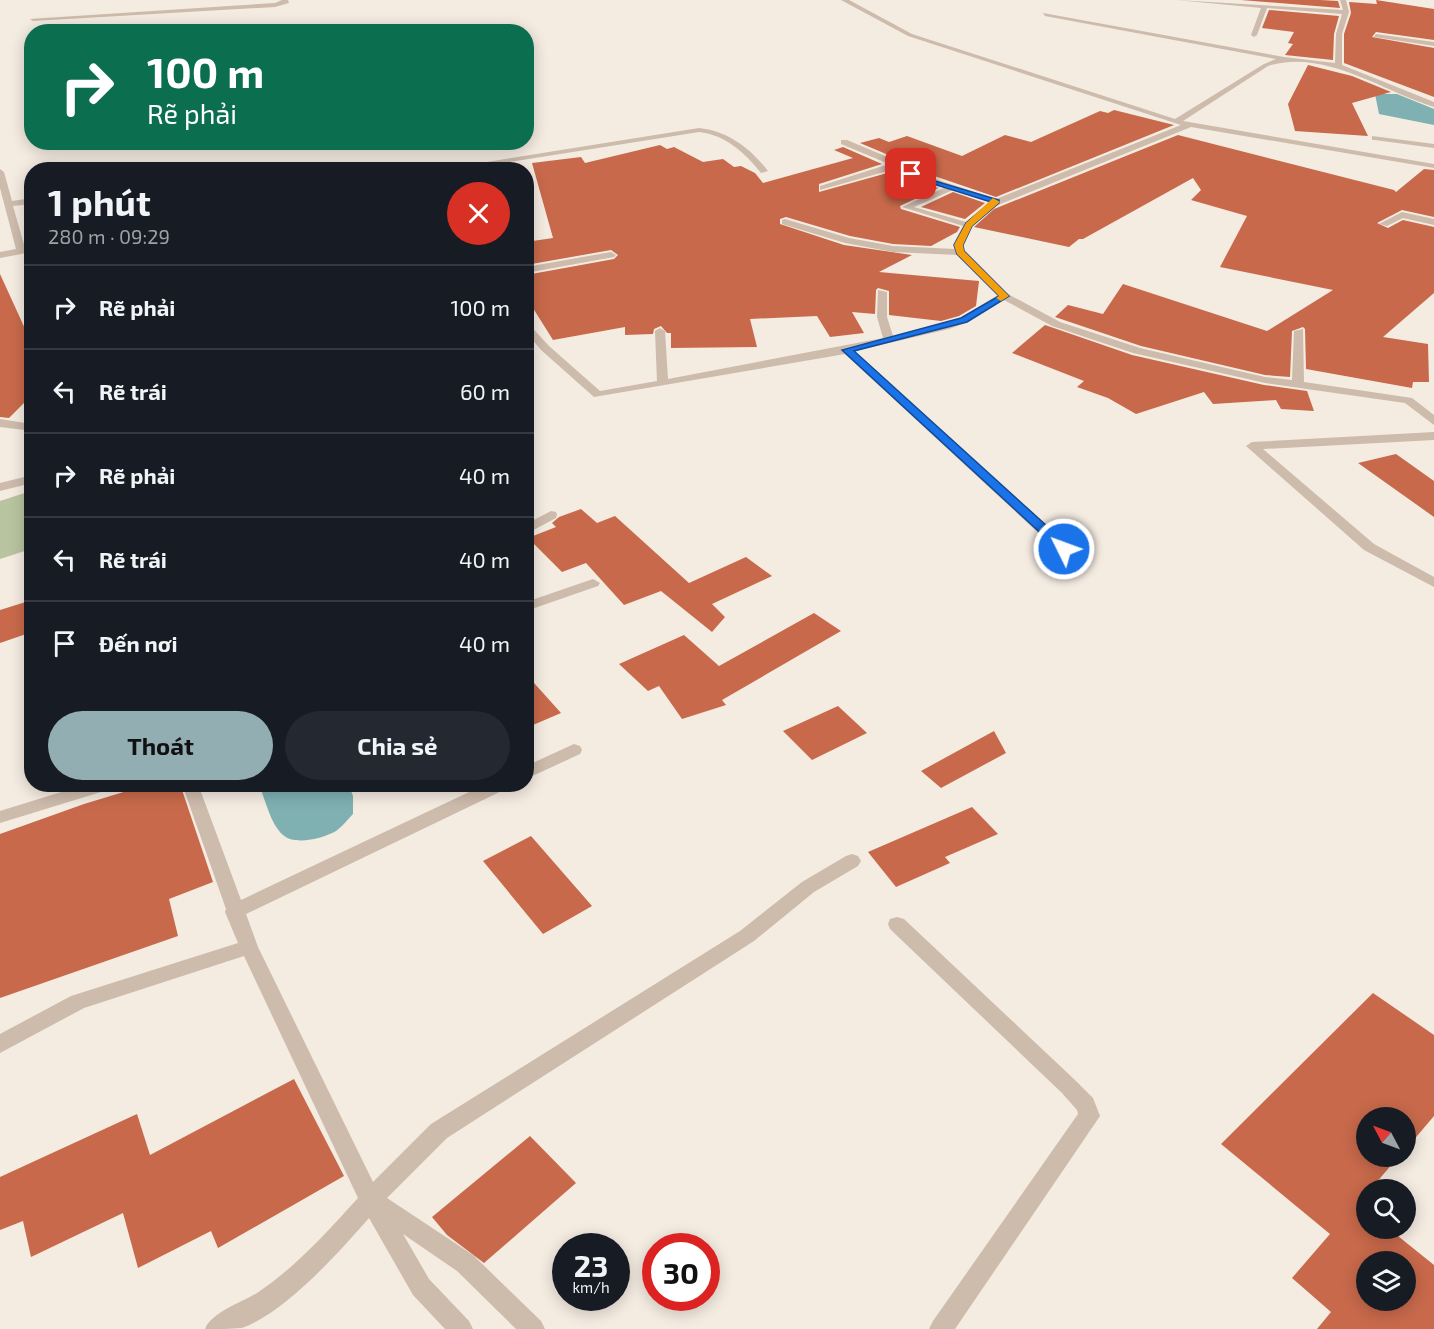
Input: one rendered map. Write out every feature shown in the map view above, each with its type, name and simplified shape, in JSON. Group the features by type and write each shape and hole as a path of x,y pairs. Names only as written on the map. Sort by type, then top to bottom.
{"street":[{"path":"33,19 274,5 286,3 285,0"},
{"path":"844,0 910,34 1176,122 1434,166"},
{"path":"1179,0 1346,12"},
{"path":"1338,66 1339,34 1346,12 1343,0"},
{"path":"1254,34 1263,15 1264,6"},
{"path":"1045,14 1284,59 1338,66 1434,105"},
{"path":"1376,36 1434,44"},
{"path":"1176,122 1266,65 1284,59"},
{"path":"1191,124 996,202 969,225 958,245 960,252 1004,296 1056,324 1137,351 1265,381 1408,400 1434,421"},
{"path":"493,162 699,130 719,133 750,156 764,171"},
{"path":"1374,138 1434,146"},
{"path":"844,142 894,163 891,167"},
{"path":"823,188 891,167 996,202"},
{"path":"0,172 24,245"},
{"path":"951,188 906,207 969,225"},
{"path":"9,204 24,202"},
{"path":"1384,224 1402,215 1434,222"},
{"path":"785,222 848,241 893,249 960,252"},
{"path":"0,255 24,250"},
{"path":"534,269 611,255"},
{"path":"882,292 882,317 889,339"},
{"path":"534,334 545,348 598,395 847,350 964,320 1004,296"},
{"path":"660,331 663,383"},
{"path":"1298,385 1299,331"},
{"path":"847,350 1064,549"},
{"path":"0,423 24,427"},
{"path":"1434,436 1252,446 1369,546 1434,583"},
{"path":"0,487 24,481"},
{"path":"534,525 551,515"},
{"path":"534,604 593,583"},
{"path":"534,769 574,750"},
{"path":"0,817 82,792"},
{"path":"193,792 234,912 249,947 370,1199 421,1287 461,1329"},
{"path":"234,912 485,792"},
{"path":"217,1329 257,1307 300,1274 414,1153 439,1131 747,936 808,887 852,861"},
{"path":"897,924 1070,1087 1086,1105 1089,1116 941,1329"},
{"path":"0,1044 78,1002 249,947"},
{"path":"370,1199 465,1263 533,1329"}],"green space":[{"path":"24,493 24,551 0,559 0,501"}],"water":[{"path":"1375,94 1397,94 1434,109 1434,125 1379,114"},
{"path":"262,792 352,792 353,796 353,814 331,834 310,840 295,840 283,835 269,812"}],"building":[{"path":"1241,0 1338,1 1340,8"},
{"path":"1376,0 1434,9 1434,40 1376,32 1372,37 1434,48 1434,97 1344,63 1344,34 1351,13 1349,2 1377,4"},
{"path":"1269,10 1339,16 1334,34 1333,60 1285,55 1293,44 1288,43 1294,32 1262,28"},
{"path":"1308,65 1352,76 1391,92 1352,103 1368,136 1295,131 1288,104"},
{"path":"1114,110 1174,125 996,197 899,164 898,159 860,143 879,138 889,142 907,136 962,156 1005,135 1031,142 1100,111 1108,113"},
{"path":"1178,135 1396,192 1424,169 1434,170 1434,217 1402,210 1377,223 1388,228 1403,220 1434,227 1434,293 1383,337 1428,344 1429,382 1413,382 1412,388 1306,369 1305,329 1303,327 1292,331 1290,377 1265,375 1141,346 1055,317 1068,305 1103,314 1123,284 1267,331 1333,290 1220,267 1247,216 1191,200 1201,190 1193,178 1083,239 1079,239 1069,247 974,227 994,209"},
{"path":"660,145 667,149 674,147 703,162 723,159 734,167 741,166 755,173 763,183 853,158 834,150 843,147 882,164 819,184 819,192 891,172 938,188 900,206 901,209 960,227 957,232 931,246 893,244 850,236 786,217 780,219 780,224 844,245 912,255 879,272 979,281 976,306 959,316 941,321 889,315 889,291 878,288 875,314 852,312 864,333 830,337 817,316 750,319 757,347 671,348 671,333 667,333 661,326 654,329 653,334 625,335 625,327 553,340 534,310 534,274 614,259 618,255 611,250 534,264 534,241 553,238 534,170 534,163 581,157 585,163"},
{"path":"953,192 985,203 965,219 921,207"},
{"path":"0,274 24,326 24,403 9,418 0,417"},
{"path":"1045,325 1132,355 1264,385 1307,391 1314,411 1281,409 1276,400 1213,404 1204,392 1136,414 1108,398 1077,387 1084,381 1012,353"},
{"path":"1396,454 1434,481 1434,517 1358,463"},
{"path":"581,509 597,523 615,516 689,583 746,557 772,576 712,604 725,617 712,632 661,591 624,605 586,563 562,572 534,544 534,536 556,527 552,523 559,517"},
{"path":"24,602 24,635 0,643 0,610"},
{"path":"814,613 841,631 722,700 726,705 682,719 659,686 648,691 619,664 684,635 719,666"},
{"path":"534,683 561,713 534,725"},
{"path":"838,706 867,733 812,760 783,731"},
{"path":"994,731 1006,753 941,788 921,771"},
{"path":"124,792 183,792 213,882 169,899 178,936 0,998 0,834"},
{"path":"972,807 998,834 945,857 950,863 896,887 868,852"},
{"path":"531,836 592,906 543,934 483,861"},
{"path":"1373,993 1434,1035 1434,1116 1416,1137 1416,1107 1356,1107 1356,1167 1390,1167 1379,1179 1356,1179 1356,1239 1402,1239 1434,1265 1434,1329 1317,1329 1331,1312 1292,1278 1330,1234 1221,1144"},
{"path":"294,1079 344,1176 218,1248 211,1231 138,1268 123,1213 31,1257 23,1221 0,1230 0,1177 137,1114 150,1155"},
{"path":"530,1136 576,1183 484,1263 447,1235 432,1217"}],"slow traffic":[{"path":"993,201 996,202 969,225 958,245 960,252 1004,296 1001,298"}],"route":[{"path":"911,174 996,202 969,225 958,245 960,252 1004,296 964,320 945,327 847,350 1064,549"}]}
